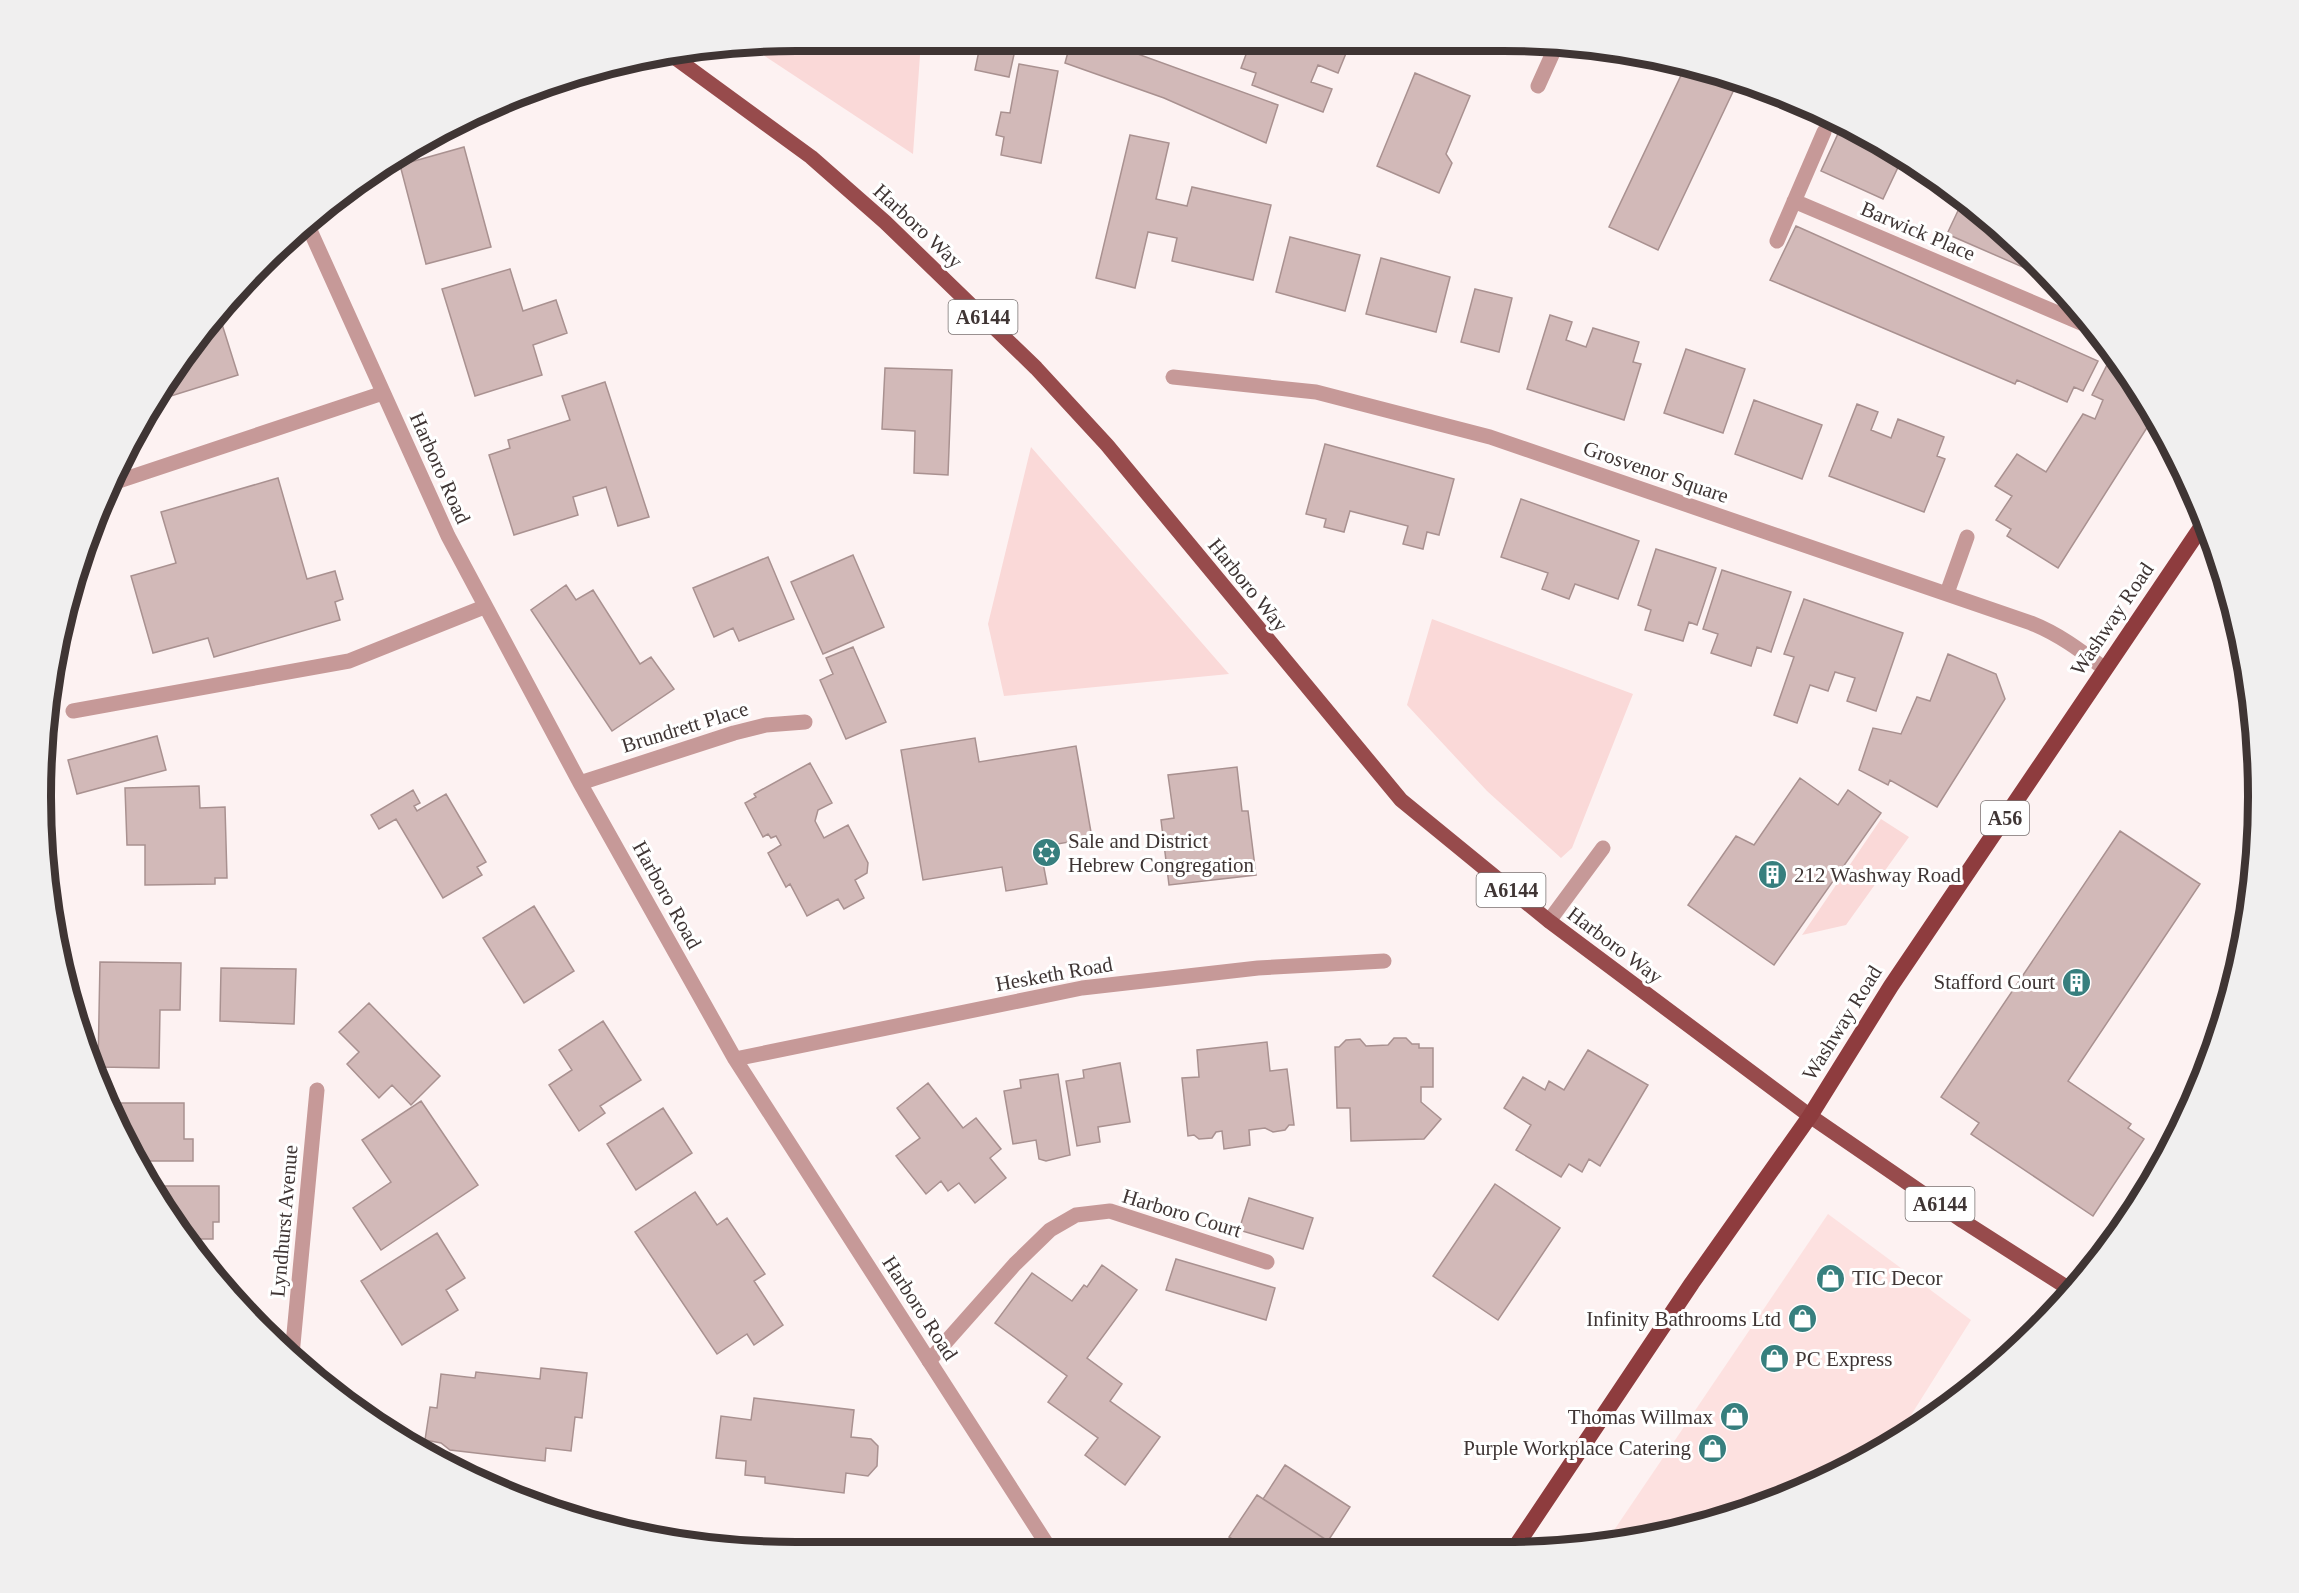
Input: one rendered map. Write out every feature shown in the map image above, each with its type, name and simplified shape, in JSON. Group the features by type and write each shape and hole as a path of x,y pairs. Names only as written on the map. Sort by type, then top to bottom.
{"highway":[{"name":"Washway Road","path":"1519,1541 1692,1283 1810,1116 1891,986 2198,531"}],"main road":[{"name":"Harboro Way","path":"679,60 811,157 885,222 1036,368 1107,446 1401,800 1550,921 1810,1116"},
{"name":"A6144","path":"1810,1116 1964,1221 2065,1286"}],"street":[{"path":"1538,86 1553,53"},
{"path":"1777,241 1824,132"},
{"name":"Barwick Place","path":"1794,201 2076,321"},
{"name":"Harboro Road","path":"311,231 448,536 484,608 580,783 735,1059 1045,1542"},
{"name":"Grosvenor Square","path":"1173,377 1316,392 1490,437 1947,593 2051,631 2105,669"},
{"path":"122,480 384,393"},
{"path":"1947,593 1967,537"},
{"path":"73,711 349,661 484,608"},
{"name":"Brundrett Place","path":"580,783 766,724 806,722"},
{"path":"1550,921 1603,848"},
{"name":"Hesketh Road","path":"735,1059 1082,987 1258,968 1384,961"},
{"name":"Lyndhurst Avenue","path":"293,1346 317,1090"},
{"name":"Harboro Court","path":"929,1361 1050,1230 1077,1215 1110,1211 1267,1262"}],"shaded area":[{"path":"920,51 913,154 759,53"},
{"path":"1031,447 1229,674 1004,696 988,624"},
{"path":"1432,619 1633,694 1572,848 1561,858 1487,791 1407,705"},
{"path":"1881,819 1909,837 1846,925 1802,935"},
{"path":"1828,1214 1971,1320 1906,1423 1875,1442 1788,1485 1742,1502 1695,1517 1611,1534"}],"building":[{"path":"979,51 1015,51 1009,77 975,70"},
{"path":"1068,51 1130,51 1278,105 1266,143 1164,98 1065,63"},
{"path":"1247,51 1347,51 1338,73 1318,65 1311,82 1332,89 1323,112 1252,85 1256,73 1241,68"},
{"path":"1019,64 1058,71 1041,163 1001,155 1004,137 996,135 1001,112 1010,113"},
{"path":"1415,73 1470,96 1446,154 1452,163 1439,193 1377,166"},
{"path":"1682,73 1734,89 1658,250 1609,227"},
{"path":"1839,132 1899,166 1883,199 1821,171"},
{"path":"1130,135 1169,143 1156,199 1187,206 1192,187 1271,205 1253,280 1172,261 1177,238 1148,232 1135,288 1096,278"},
{"path":"464,147 491,247 426,264 400,166"},
{"path":"1959,208 2032,271 1947,234"},
{"path":"1796,226 2098,361 2083,391 2074,387 2067,402 2017,380 2015,384 1770,280"},
{"path":"1290,237 1360,255 1345,311 1276,292"},
{"path":"1381,258 1450,277 1436,332 1366,314"},
{"path":"510,269 523,311 556,300 567,333 533,345 542,375 475,396 442,289"},
{"path":"1475,289 1512,298 1499,352 1461,342"},
{"path":"1550,315 1572,322 1566,340 1586,347 1593,328 1639,342 1633,362 1641,364 1624,420 1527,389"},
{"path":"222,323 238,375 168,397"},
{"path":"1686,349 1745,369 1723,433 1664,413"},
{"path":"2108,363 2149,425 2058,568 2007,536 2011,529 1996,520 2012,496 1995,486 2017,454 2046,472 2083,414 2095,419 2103,400 2092,395"},
{"path":"885,368 952,370 948,475 914,473 915,431 882,429"},
{"path":"605,382 649,517 618,526 606,487 573,497 578,515 514,535 489,455 510,448 508,440 570,420 562,396"},
{"path":"1754,400 1822,425 1802,479 1735,454"},
{"path":"1857,404 1878,412 1871,430 1891,438 1898,419 1944,437 1937,456 1945,459 1924,512 1829,476"},
{"path":"1325,444 1454,479 1439,535 1427,532 1423,549 1403,544 1408,526 1350,511 1344,532 1324,527 1326,519 1306,514"},
{"path":"278,478 307,579 335,571 343,599 335,602 340,620 214,657 208,638 153,653 131,576 176,563 161,512"},
{"path":"1521,499 1639,541 1618,599 1575,584 1569,599 1542,589 1548,573 1501,557"},
{"path":"1656,549 1716,568 1697,625 1689,622 1683,641 1645,630 1651,610 1638,605"},
{"path":"853,555 884,627 823,654 791,582"},
{"path":"768,557 794,619 739,641 733,628 714,637 693,588"},
{"path":"1722,570 1791,592 1771,652 1757,647 1751,666 1711,653 1718,634 1703,629"},
{"path":"566,585 576,600 593,590 640,664 651,657 674,689 612,731 531,610"},
{"path":"1804,599 1903,633 1876,711 1847,701 1855,678 1835,672 1828,691 1810,685 1797,723 1774,715 1794,657 1784,654"},
{"path":"853,647 886,722 846,739 820,680 833,674 826,658"},
{"path":"1948,654 1996,674 2005,699 1937,807 1890,780 1888,785 1859,770 1873,728 1901,734 1917,697 1930,701"},
{"path":"157,736 166,770 77,794 68,760"},
{"path":"975,738 979,762 1076,746 1092,838 1040,847 1047,884 1006,891 1002,867 923,880 901,750"},
{"path":"810,763 832,803 818,810 815,821 824,838 848,825 868,863 867,873 855,880 864,898 844,909 838,899 807,916 790,884 786,887 768,853 781,845 776,836 771,838 768,834 763,837 745,803 756,797 754,794"},
{"path":"1237,767 1242,811 1248,811 1256,875 1169,885 1161,820 1174,818 1168,775"},
{"name":"212 Washway Road","path":"1800,778 1838,805 1848,790 1881,813 1774,965 1688,905 1736,836 1754,845"},
{"path":"199,786 200,808 225,807 227,878 215,878 215,884 145,885 145,845 127,845 125,788"},
{"path":"413,790 420,803 414,806 417,811 446,794 486,862 477,867 482,875 443,898 396,819 379,829 371,815"},
{"name":"Stafford Court","path":"2120,831 2200,884 2068,1081 2131,1124 2128,1128 2144,1139 2093,1216 1971,1134 1979,1123 1941,1097"},
{"path":"534,906 574,971 524,1003 483,938"},
{"path":"100,962 181,963 180,1010 160,1010 159,1068 102,1067 98,1056"},
{"path":"221,968 296,969 294,1024 220,1021"},
{"path":"369,1003 440,1076 411,1105 392,1085 379,1098 347,1064 359,1052 339,1032"},
{"path":"603,1021 641,1080 600,1106 605,1113 579,1131 549,1085 572,1070 559,1050"},
{"path":"1394,1038 1406,1038 1412,1044 1419,1044 1419,1048 1433,1048 1433,1087 1421,1087 1421,1102 1441,1119 1424,1139 1351,1141 1350,1108 1337,1108 1335,1047 1339,1047 1346,1040 1360,1039 1366,1046 1388,1045"},
{"path":"1267,1042 1270,1071 1287,1069 1294,1125 1289,1125 1285,1130 1273,1132 1265,1128 1249,1130 1250,1145 1224,1149 1222,1131 1216,1132 1212,1138 1199,1139 1194,1135 1188,1136 1182,1078 1199,1077 1197,1050"},
{"path":"1588,1050 1648,1085 1600,1166 1589,1159 1582,1172 1569,1164 1561,1177 1516,1150 1531,1125 1504,1108 1523,1077 1545,1090 1549,1081 1564,1090"},
{"path":"1120,1063 1130,1122 1098,1127 1100,1142 1077,1146 1066,1081 1084,1078 1083,1070"},
{"path":"1058,1074 1070,1155 1046,1161 1039,1159 1036,1140 1013,1144 1004,1091 1021,1088 1020,1080"},
{"path":"928,1083 963,1128 976,1118 1001,1149 990,1158 1006,1178 975,1203 959,1183 948,1191 941,1181 926,1194 896,1156 920,1138 897,1108"},
{"path":"421,1101 478,1185 381,1250 353,1208 391,1182 362,1140"},
{"path":"119,1103 184,1103 184,1139 193,1139 193,1161 147,1161"},
{"path":"663,1108 692,1153 636,1190 607,1144"},
{"path":"1495,1184 1560,1228 1498,1320 1433,1276"},
{"path":"162,1186 219,1186 219,1222 213,1222 213,1239 197,1239"},
{"path":"695,1192 717,1225 727,1218 765,1274 754,1281 783,1325 754,1345 747,1334 717,1354 635,1232"},
{"path":"1249,1198 1313,1218 1303,1249 1239,1230"},
{"path":"437,1233 465,1278 446,1290 458,1310 402,1345 361,1281"},
{"path":"1176,1259 1275,1288 1266,1320 1166,1290"},
{"path":"1102,1265 1137,1290 1087,1358 1122,1384 1110,1401 1160,1437 1125,1485 1085,1455 1098,1438 1048,1402 1067,1376 995,1323 1032,1273 1072,1301 1084,1285 1087,1287"},
{"path":"541,1368 587,1373 582,1418 575,1417 571,1451 546,1448 545,1461 450,1450 441,1443 425,1440 430,1407 437,1408 441,1374 475,1378 476,1372 540,1379"},
{"path":"754,1398 854,1410 851,1437 871,1439 878,1446 877,1466 868,1476 846,1473 844,1493 765,1483 765,1477 745,1475 746,1461 716,1458 721,1416 751,1420"},
{"path":"1285,1465 1350,1507 1328,1541 1263,1499"},
{"path":"1257,1495 1330,1542 1237,1542 1229,1537"}],"place":[{"name":"Sale and District Hebrew Congregation","path":"1047,853"},
{"name":"212 Washway Road","path":"1773,875"},
{"name":"Stafford Court","path":"2076,982"},
{"name":"TIC Decor","path":"1831,1278"},
{"name":"Infinity Bathrooms Ltd","path":"1802,1319"},
{"name":"PC Express","path":"1774,1359"},
{"name":"Thomas Willmax","path":"1734,1417"},
{"name":"Purple Workplace Catering","path":"1712,1448"}]}
